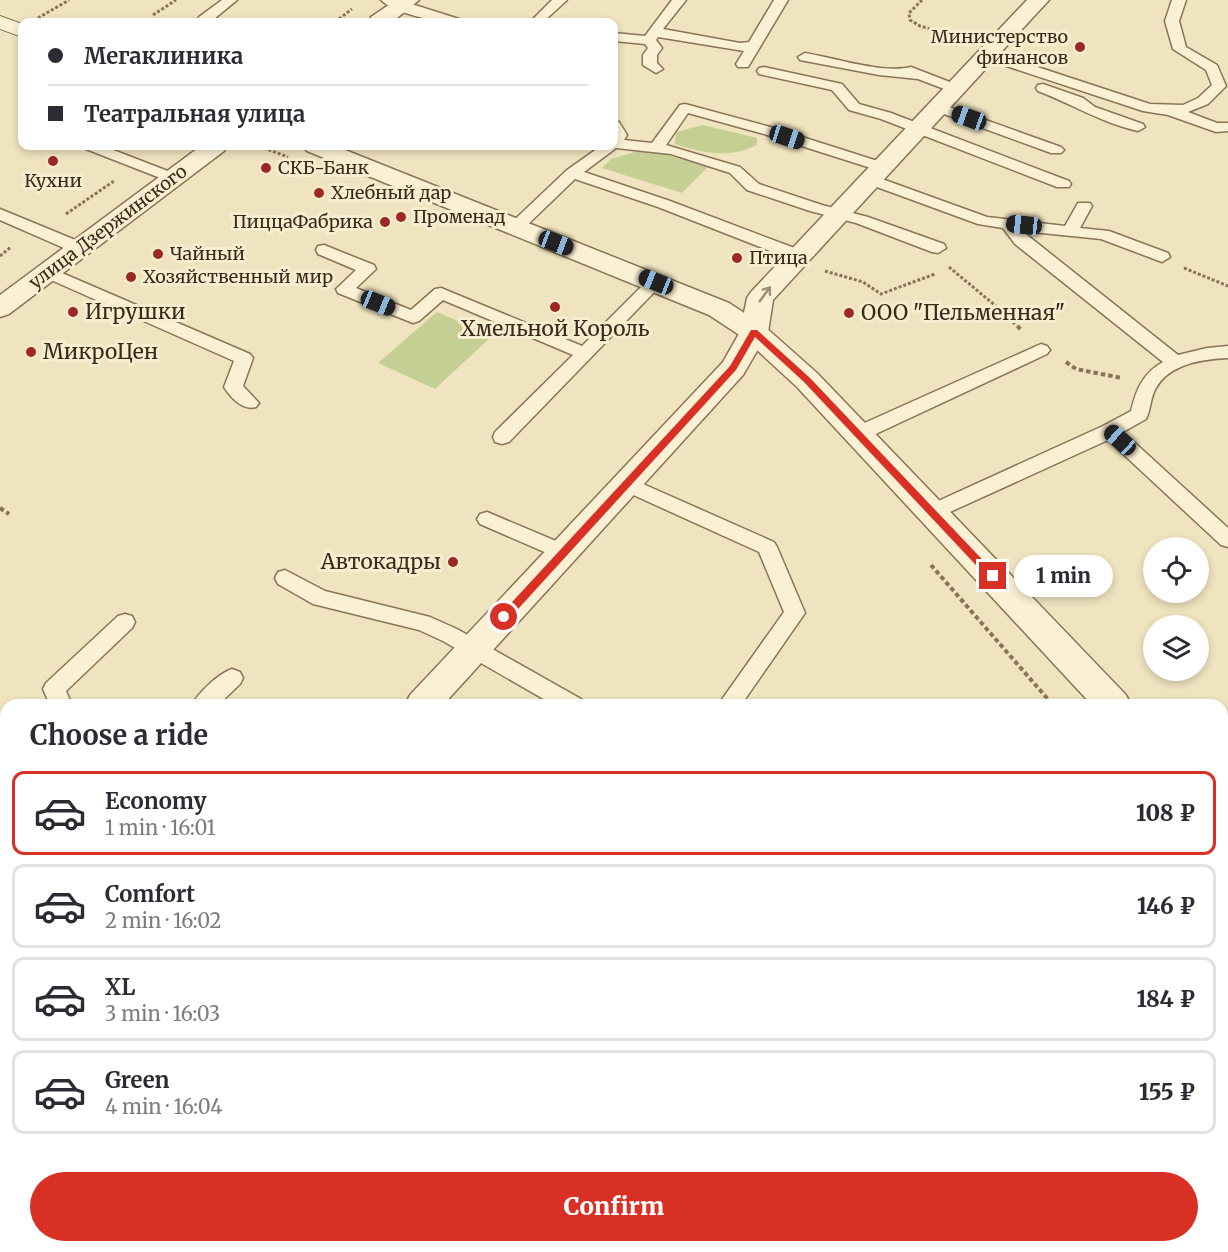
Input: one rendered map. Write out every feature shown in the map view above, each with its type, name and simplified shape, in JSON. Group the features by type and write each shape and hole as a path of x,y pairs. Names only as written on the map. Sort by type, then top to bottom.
{"street":[{"path":"428,699 733,368 754,332 760,298 808,263 839,213 946,98 974,52 1039,0"},
{"path":"383,18 400,2"},
{"path":"0,22 18,29"},
{"name":"улица Дзержинского","path":"0,308 211,150"},
{"path":"325,150 656,282 719,309 754,332 807,380 1108,699"}],"lane":[{"path":"207,18 230,0"},
{"path":"540,18 560,0"},
{"path":"652,36 679,0"},
{"path":"743,64 781,0"},
{"path":"1174,112 1199,105 1223,87 1212,68 1180,49 1172,21 1179,0"},
{"path":"400,2 443,18"},
{"path":"652,36 655,48 650,55 651,65 656,69"},
{"path":"618,37 652,36 741,47 755,45"},
{"path":"974,52 1148,108 1174,112 1216,128 1228,127"},
{"path":"974,52 1078,101 1090,110 1138,127"},
{"path":"851,54 922,75 946,98 1056,150"},
{"path":"805,57 879,71 922,75"},
{"path":"764,71 837,87 854,106 893,118 917,130 1064,184"},
{"path":"656,148 685,108 769,130 876,173 984,221 1103,234 1162,257"},
{"path":"618,143 673,150 735,170 753,187 816,208 839,213 938,248"},
{"path":"101,150 173,178"},
{"path":"516,227 572,173 604,150"},
{"path":"572,173 664,204 808,263"},
{"path":"1070,232 1084,206"},
{"path":"0,214 79,248"},
{"path":"1007,223 1021,240 1175,362"},
{"path":"324,250 368,269 344,289 413,317 441,293 584,353"},
{"path":"48,272 244,358 233,387 250,403"},
{"path":"502,437 656,282"},
{"path":"858,434 1041,350"},
{"path":"932,512 1110,431 1139,415 1149,384 1175,362 1214,352 1228,351"},
{"path":"1110,431 1228,540"},
{"path":"626,483 767,547 795,613 733,699"},
{"path":"487,519 563,552"},
{"path":"285,578 320,598 423,623 475,649 562,699"},
{"path":"59,699 54,688 125,622"},
{"path":"209,699 232,678"}],"path":[{"path":"37,18 69,0"},
{"path":"153,15 176,0"},
{"path":"922,0 909,13 910,20 974,52"},
{"path":"937,39 974,52"},
{"path":"0,256 36,230 54,223 138,164"},
{"path":"1162,257 1228,286"},
{"path":"808,263 863,282 881,294 950,269"},
{"path":"0,508 9,514"}],"green space":[{"path":"703,125 757,138 757,145 736,152 716,153 675,144 676,132"},
{"path":"638,151 660,153 708,167 682,193 602,168 611,159"},
{"path":"437,312 492,336 435,389 378,363"}],"place":[{"name":"Министерство финансов","path":"1080,47"},
{"name":"Кухни","path":"53,161"},
{"name":"СКБ-Банк","path":"266,168"},
{"name":"Хлебный дар","path":"319,193"},
{"name":"Променад","path":"401,217"},
{"name":"ПиццаФабрика","path":"385,222"},
{"name":"Чайный","path":"158,254"},
{"name":"Птица","path":"737,258"},
{"name":"Хозяйственный мир","path":"131,277"},
{"name":"Хмельной Король","path":"555,307"},
{"name":"Игрушки","path":"73,312"},
{"name":"ООО \"Пельменная\"","path":"849,313"},
{"name":"МикроЦен","path":"31,352"},
{"name":"Автокадры","path":"453,562"}],"route":[{"path":"504,617 733,368 754,332 807,380 993,576"}]}
